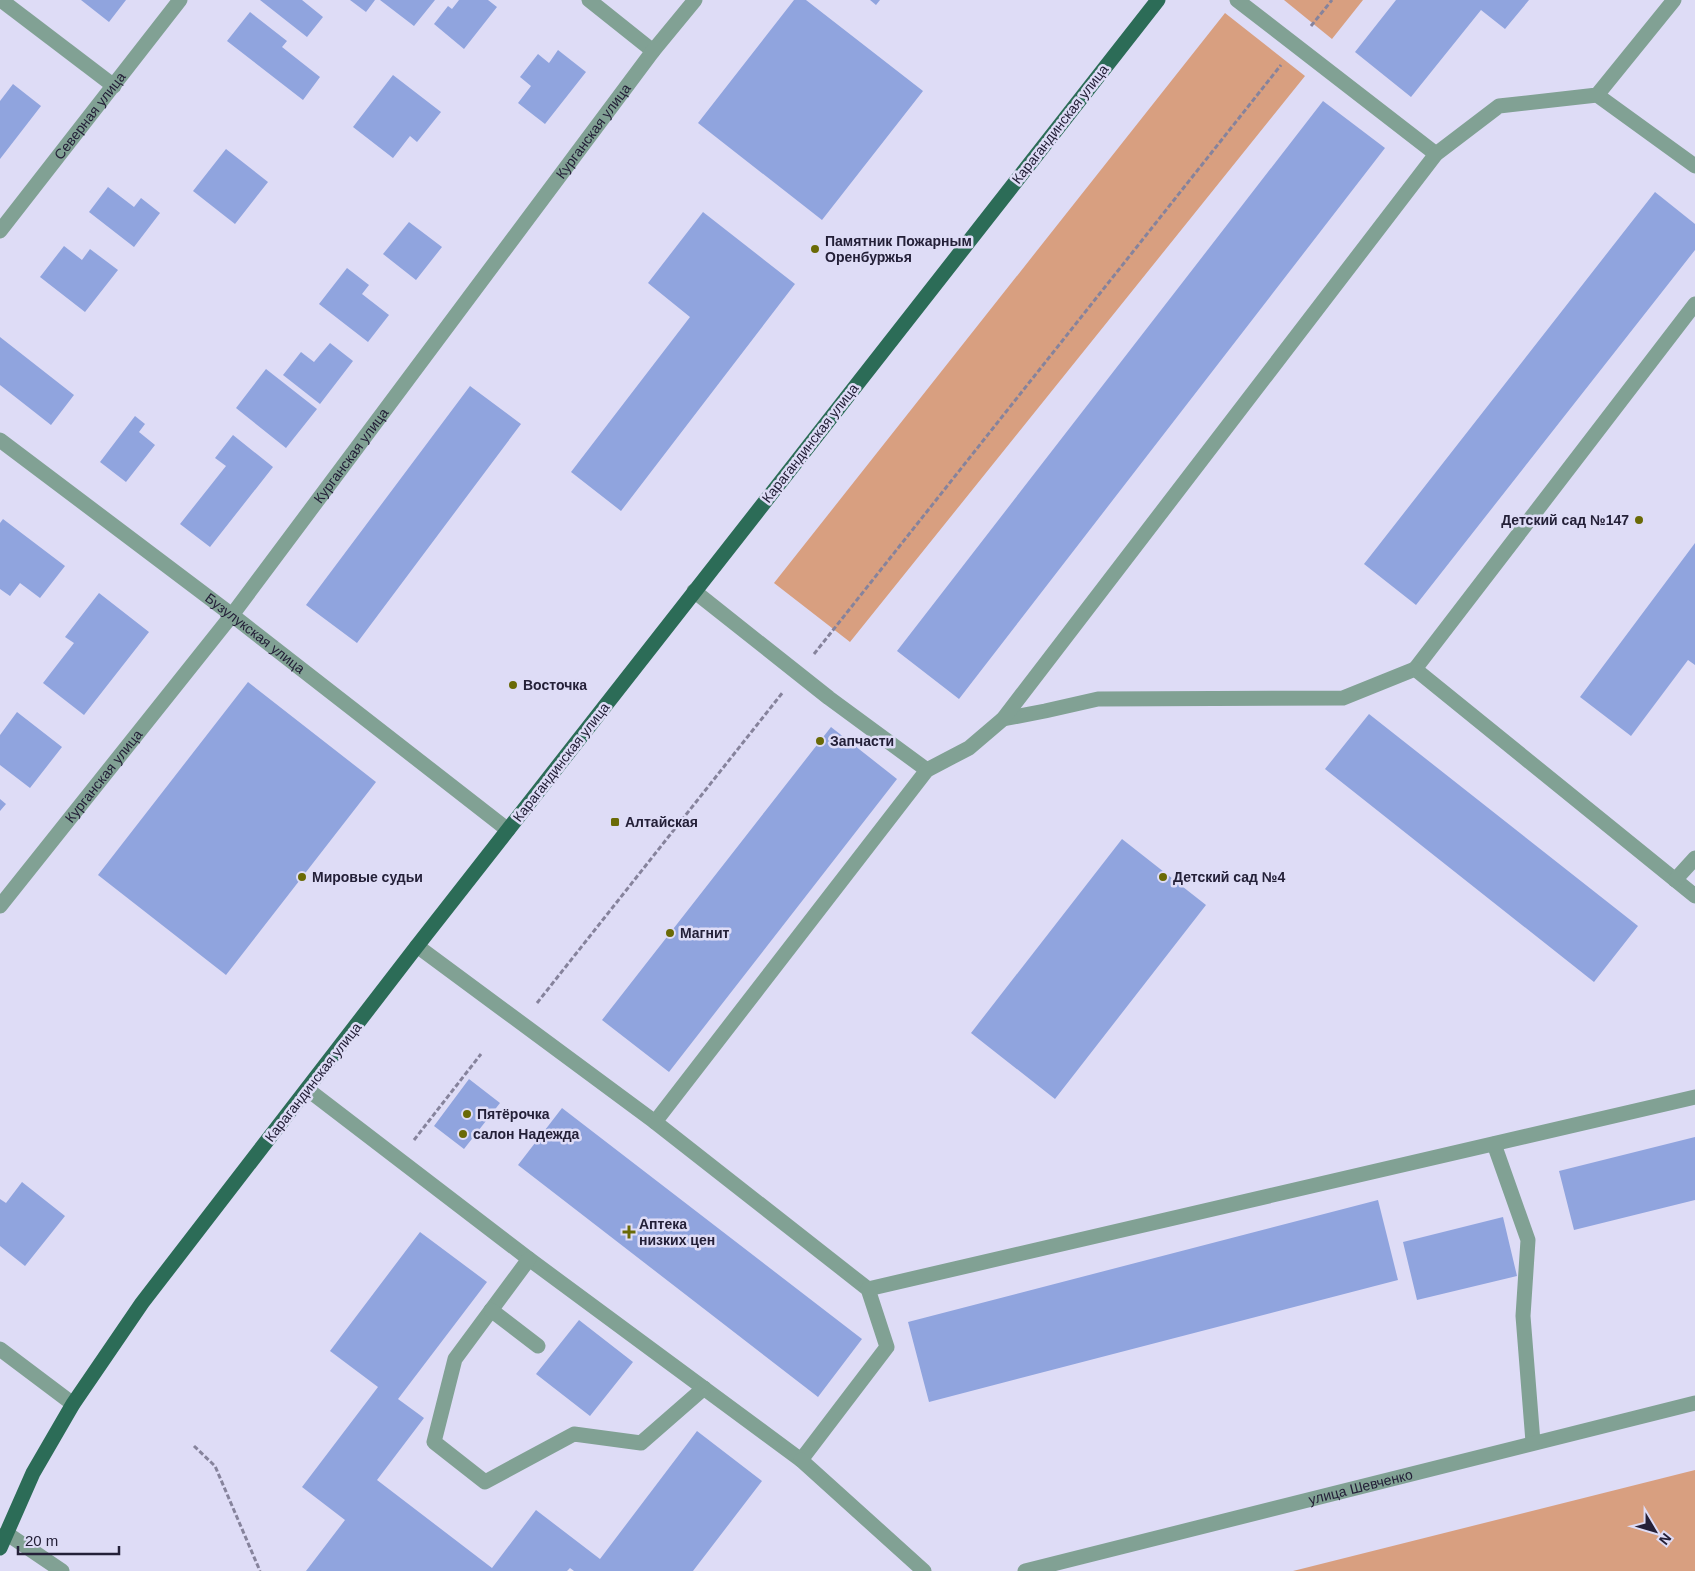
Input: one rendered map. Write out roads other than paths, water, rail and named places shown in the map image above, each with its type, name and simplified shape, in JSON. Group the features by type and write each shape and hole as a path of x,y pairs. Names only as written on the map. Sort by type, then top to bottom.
{"main road":[{"name":"Карагандинская улица","path":"0,1548 34,1473 73,1404 142,1303 417,946 1158,0"}],"street":[{"path":"1,0 114,86"},
{"name":"Северная улица","path":"0,231 180,0"},
{"path":"589,0 653,51"},
{"name":"Курганская улица","path":"0,906 232,616 653,51 695,0"},
{"path":"1237,0 1436,154"},
{"path":"1597,96 1674,0"},
{"path":"655,1122 927,770 969,748 1003,719 1436,154 1499,106 1597,96 1695,166"},
{"path":"1003,719 1098,699 1343,698 1415,669 1695,304"},
{"name":"Бузулукская улица","path":"0,440 232,616 508,830"},
{"path":"694,591 828,698 927,770"},
{"path":"1415,669 1695,896"},
{"path":"1676,880 1695,858"},
{"path":"417,946 655,1122 868,1290 887,1347 800,1460"},
{"path":"307,1089 529,1259 800,1460 924,1571"},
{"path":"868,1290 1695,1096"},
{"path":"1494,1144 1528,1240 1523,1316 1534,1442"},
{"path":"529,1259 455,1360 434,1442 485,1482 574,1434 641,1443 704,1388"},
{"path":"491,1310 538,1346"},
{"path":"0,1349 73,1404"},
{"name":"улица Шевченко","path":"1026,1571 1695,1403"},
{"path":"6,1534 62,1571"}],"place":[{"name":"Памятник Пожарным Оренбуржья","path":"815,249"},
{"name":"Детский сад №147","path":"1639,520"},
{"name":"Восточка","path":"513,685"},
{"name":"Запчасти","path":"820,741"},
{"name":"Алтайская","path":"615,822"},
{"name":"Мировые судьи","path":"302,877"},
{"name":"Детский сад №4","path":"1163,877"},
{"name":"Магнит","path":"670,933"},
{"name":"Пятёрочка","path":"467,1114"},
{"name":"салон Надежда","path":"463,1134"},
{"name":"Аптека низких цен","path":"629,1232"}]}
